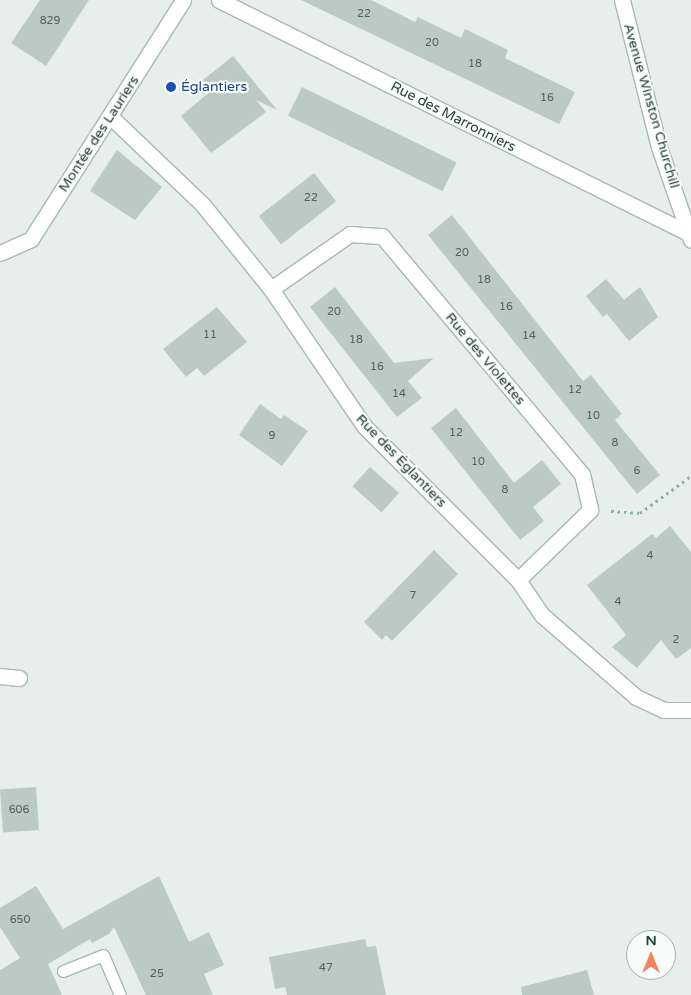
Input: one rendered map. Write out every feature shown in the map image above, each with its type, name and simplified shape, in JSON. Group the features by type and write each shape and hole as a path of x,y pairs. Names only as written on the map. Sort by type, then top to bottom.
{"street":[{"name":"Montée des Lauriers","path":"0,253 31,239 183,0"},
{"name":"Rue des Marronniers","path":"219,0 690,237"},
{"name":"Avenue Winston Churchill","path":"622,0 659,147 690,237"},
{"name":"Rue des Églantiers","path":"110,117 203,205 271,289 364,426 518,580 542,615 636,697 664,710 691,710"},
{"name":"Rue des Violettes","path":"271,289 350,234 382,236 582,474 590,510"},
{"path":"518,580 590,510"},
{"path":"0,676 19,678"}],"lane":[{"path":"64,971 104,955 120,995"}],"path":[{"path":"590,510 640,514 691,476"}],"building":[{"path":"40,0 89,0 46,66 11,43"},
{"path":"301,0 371,0 415,22 418,17 461,38 465,29 508,50 505,58 575,92 559,124"},
{"path":"233,56 277,110 256,100 266,112 211,153 181,116 212,90 203,80"},
{"path":"302,87 457,162 443,191 288,116"},
{"path":"117,150 162,187 135,220 90,191"},
{"path":"314,173 336,201 281,244 259,216"},
{"path":"452,215 583,381 591,375 622,414 615,420 660,475 637,494 428,235"},
{"path":"606,279 624,300 640,287 658,317 629,341 607,314 603,317 586,296"},
{"path":"335,287 394,363 434,358 408,381 422,398 397,417 310,307"},
{"path":"217,307 247,342 204,376 197,368 186,377 163,349"},
{"path":"260,404 281,419 284,415 308,431 282,466 239,435"},
{"path":"456,408 514,483 542,460 561,484 533,507 544,521 520,540 431,428"},
{"path":"370,467 399,493 382,512 353,486"},
{"path":"670,526 691,552 691,648 676,659 661,640 637,668 612,647 626,635 587,585 652,534 656,538"},
{"path":"434,550 458,574 392,641 386,635 382,640 364,622"},
{"path":"36,787 39,830 3,832 0,790"},
{"path":"159,876 189,942 209,932 224,965 204,974 213,995 146,995 114,927 109,934 92,943 90,939 48,964 62,995 0,995 0,970 20,958 0,927 0,908 36,886 63,929"},
{"path":"365,939 367,947 376,946 386,995 287,995 285,987 275,989 269,957"},
{"path":"587,970 594,995 522,995 521,987"}],"place":[{"name":"Églantiers","path":"171,87"}]}
